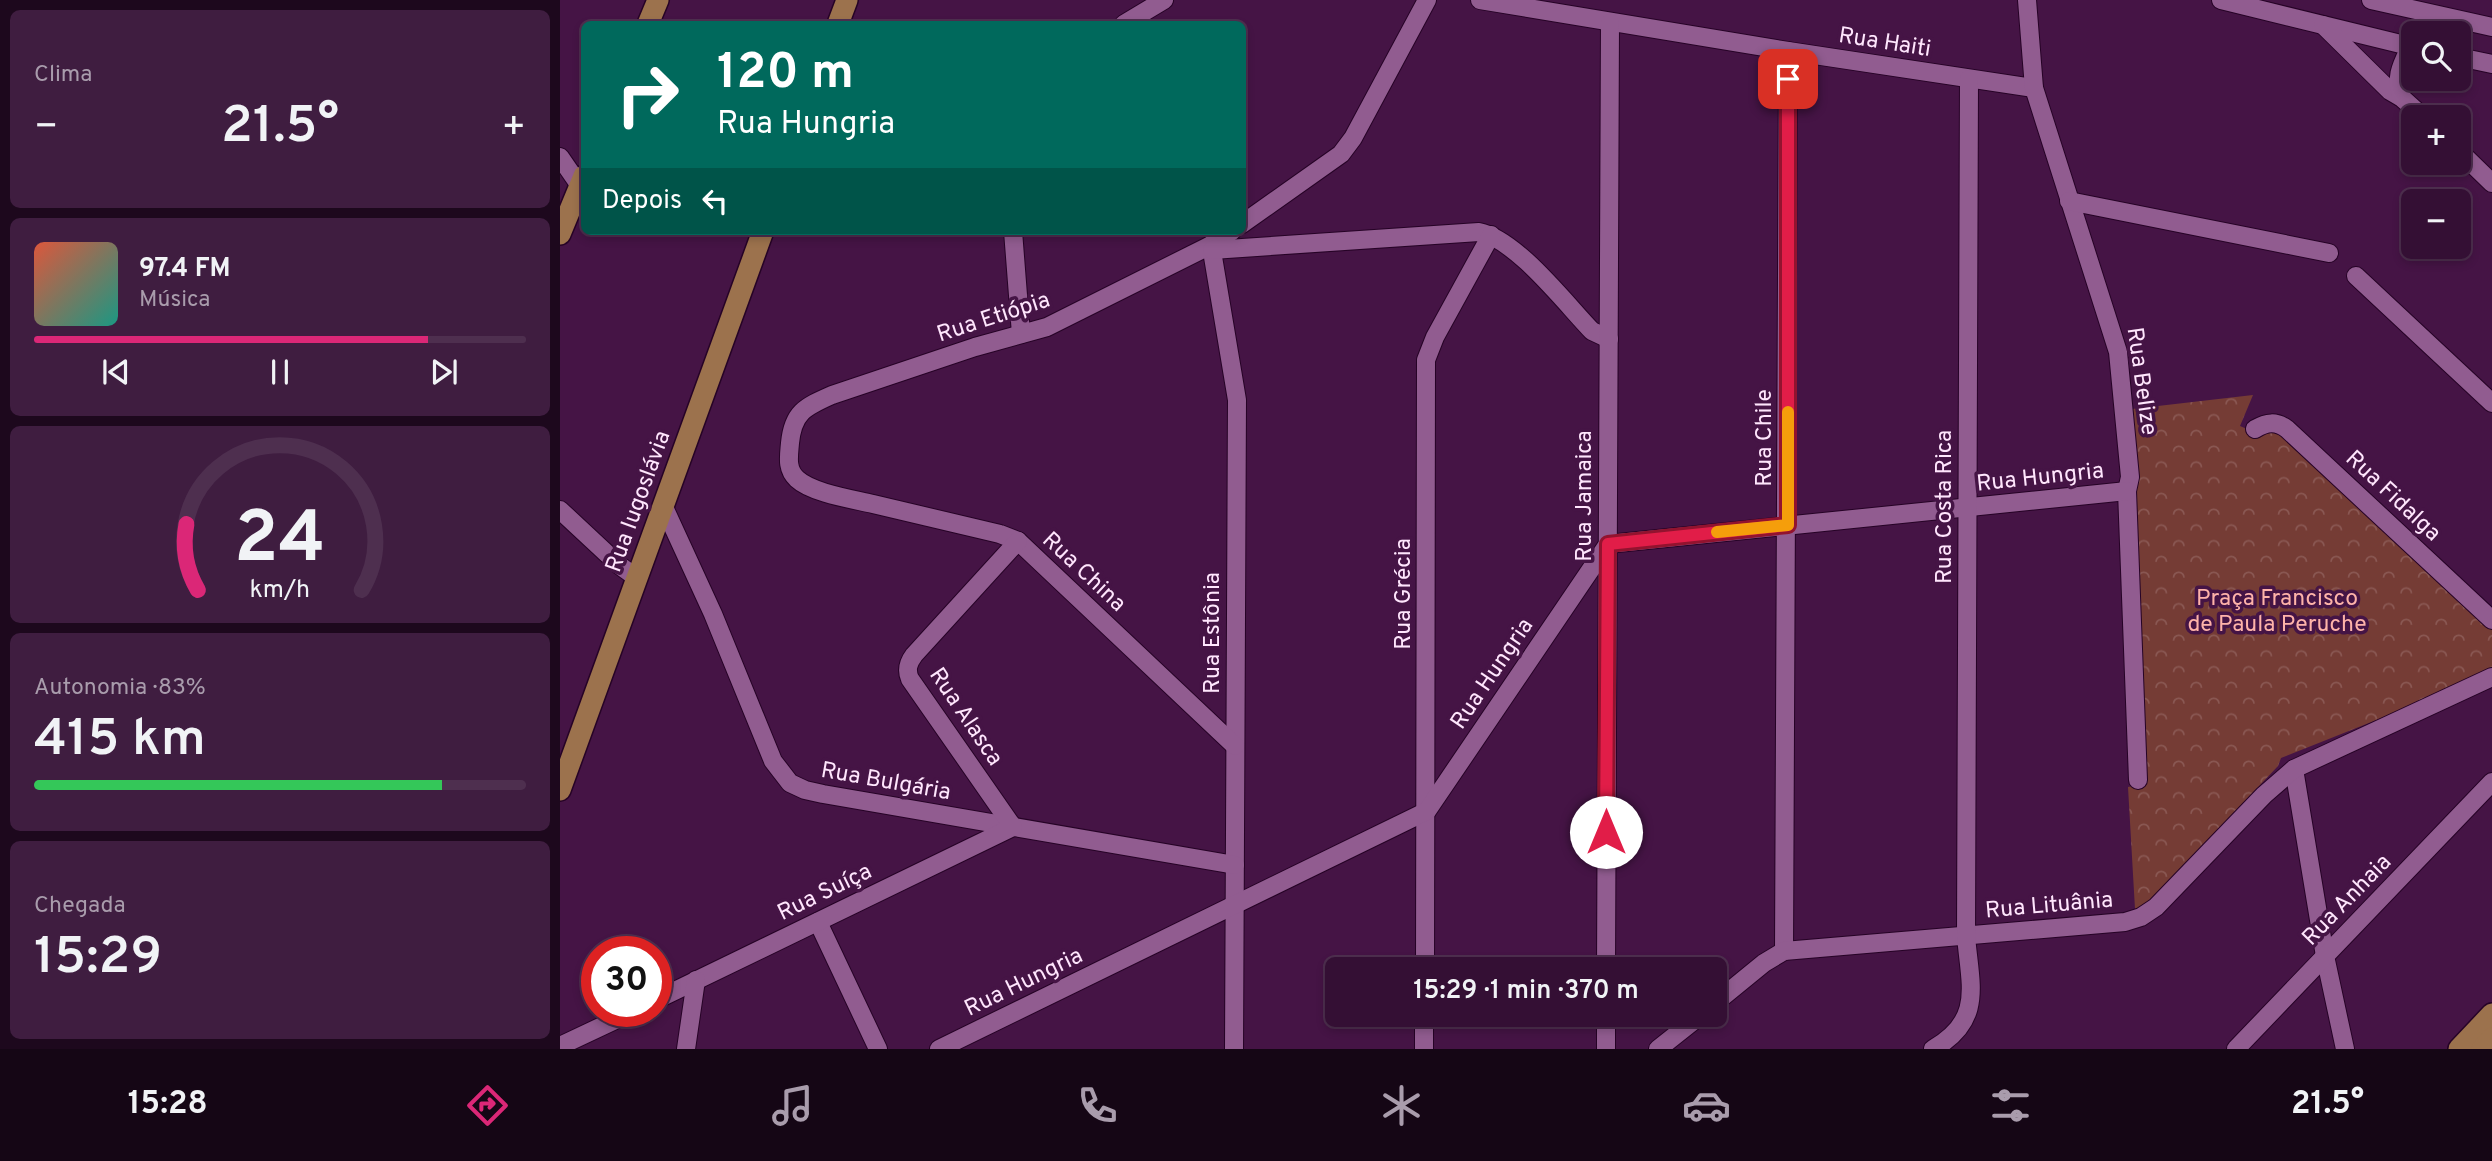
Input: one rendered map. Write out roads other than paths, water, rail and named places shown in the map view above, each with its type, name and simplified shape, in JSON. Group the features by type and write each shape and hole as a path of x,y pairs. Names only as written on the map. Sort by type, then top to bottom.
{"main road":[{"path":"649,21 658,0"},
{"path":"839,21 847,0"},
{"path":"560,234 581,187"},
{"name":"Rua Iugoslávia","path":"560,790 762,235"},
{"path":"2459,1049 2492,1014"},
{"path":"2482,1049 2492,1038"}],"street":[{"path":"1129,21 1164,0"},
{"path":"1246,221 1342,154 1426,0"},
{"name":"Rua Haiti","path":"1480,0 1610,23 2034,88"},
{"name":"Rua Belize","path":"2027,0 2034,88 2118,352 2130,477 2127,492 2138,780"},
{"path":"2221,0 2323,26 2401,40"},
{"path":"2371,0 2492,27"},
{"path":"2423,21 2427,12"},
{"name":"Rua Jamaica","path":"1606,957 1610,23"},
{"path":"2323,26 2390,91 2410,105"},
{"name":"Rua Chile","path":"1784,951 1788,525 1788,51"},
{"path":"2471,60 2492,64"},
{"path":"2401,67 2398,82 2402,98"},
{"name":"Rua Costa Rica","path":"1933,1049 1959,1030 1969,1011 1971,997 1966,936 1969,79"},
{"path":"560,157 581,180"},
{"path":"2471,163 2492,183"},
{"path":"2069,201 2329,253"},
{"name":"Rua Etiópia","path":"791,426 797,415 810,404 1047,327 1212,248 1479,232 1491,235"},
{"path":"1013,235 1021,334"},
{"path":"1212,248 1227,235"},
{"path":"1491,235 1513,249 1592,331 1609,339"},
{"name":"Rua Grécia","path":"1425,957 1426,360 1435,337 1491,235"},
{"name":"Rua Estônia","path":"1212,248 1237,400 1234,1049"},
{"path":"2356,276 2492,403"},
{"name":"Rua Fidalga","path":"2255,429 2269,423 2282,425 2287,429 2492,620"},
{"name":"Rua China","path":"791,426 788,458 790,470 797,480 829,493 1000,534 1018,541 1235,746"},
{"name":"Rua Hungria","path":"939,1049 1427,811 1608,544 2127,492"},
{"name":"Rua Bulgária","path":"663,505 713,614 773,761 790,783 823,794 1235,865"},
{"path":"560,510 619,565 637,578"},
{"name":"Rua Alasca","path":"1013,827 908,671 914,655 1018,541"},
{"name":"Rua Lituânia","path":"1727,993 1784,951 2125,922 2141,917 2156,907 2264,794 2294,769 2492,677"},
{"path":"2294,769 2325,956 2345,1049"},
{"name":"Rua Anhaia","path":"2236,1049 2492,782"},
{"name":"Rua Suíça","path":"672,992 1013,827"},
{"path":"818,922 878,1049"},
{"path":"685,1049 696,981"},
{"path":"560,1046 600,1027"},
{"path":"1424,1027 1424,1049"},
{"path":"1606,1027 1606,1049"},
{"path":"1658,1049 1685,1027"}],"park label":[{"name":"Praça Francisco de Paula Peruche","path":"2277,610"}]}
